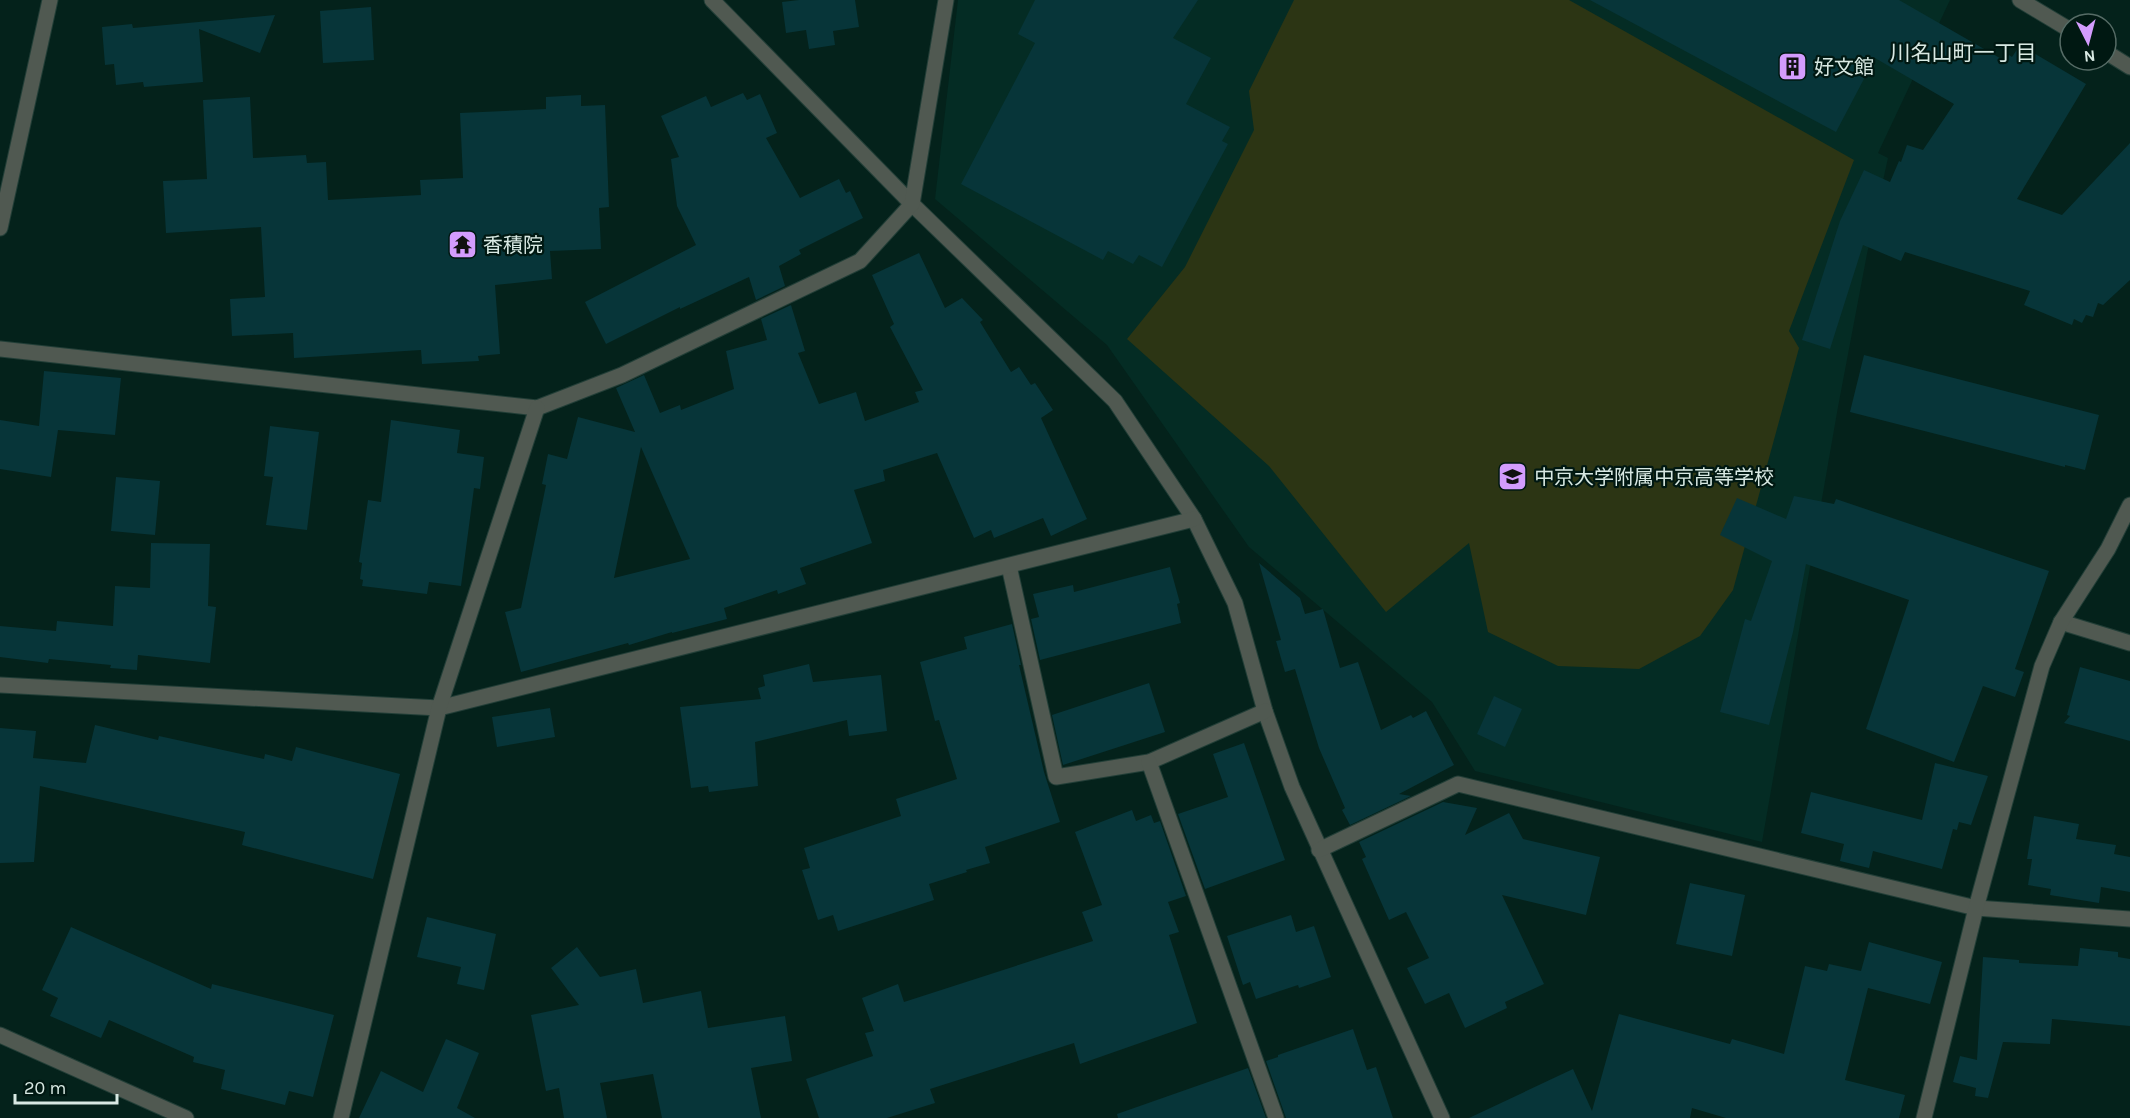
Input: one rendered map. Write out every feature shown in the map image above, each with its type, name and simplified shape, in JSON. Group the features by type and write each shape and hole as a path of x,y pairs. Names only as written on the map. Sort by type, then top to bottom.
{"street":[{"path":"0,228 50,0"},
{"path":"712,0 912,204 1115,401 1194,519 1235,603 1265,711 1292,787 1442,1118"},
{"path":"0,349 537,408 622,375 860,261 912,204 946,0"},
{"path":"2020,0 2058,23"},
{"path":"341,1118 439,708 537,408"},
{"path":"1924,1118 1976,908 2042,666 2061,622 2108,549 2130,505"},
{"path":"0,685 439,708 1194,519"},
{"path":"1009,566 1056,777 1149,762 1265,711"},
{"path":"2061,622 2130,643"},
{"path":"1149,762 1276,1118"},
{"path":"1319,850 1458,784 1976,908 2130,919"},
{"path":"0,1035 186,1118"}],"shaded area":[{"name":"中京大学附属中京高等学校","path":"958,0 1950,0 1878,153 1888,158 1838,407 1762,842 1475,771 1432,702 1249,547 1107,345 935,199"},
{"path":"1294,0 1569,0 1854,160 1789,331 1799,348 1733,590 1700,636 1639,669 1558,666 1488,632 1469,543 1386,612 1269,466 1127,339 1185,267 1254,130 1249,91"}],"building":[{"path":"855,0 859,27 833,31 835,45 809,49 806,30 786,33 782,2"},
{"path":"1035,0 1198,0 1173,38 1211,58 1186,104 1230,127 1222,141 1228,144 1162,267 1139,255 1133,264 1108,251 1103,260 961,184 1035,43 1018,34"},
{"path":"1590,0 1899,0 2005,61 2009,55 2012,57 2020,45 2058,67 2058,72 2066,72 2086,84 2017,199 2062,215 2130,143 2130,280 2103,305 2098,303 2093,317 2086,315 2082,323 2074,319 2072,325 2024,305 2030,291 1905,252 1901,261 1863,245 1830,349 1802,340 1840,221 1864,170 1890,182 1907,145 1923,150 1954,104 1875,58 1836,132"},
{"path":"371,7 374,60 323,63 320,11"},
{"path":"275,15 260,53 199,29 203,82 144,87 143,82 116,85 114,64 105,65 102,27 132,24 133,28"},
{"path":"743,93 747,100 760,94 777,133 766,138 800,198 839,179 846,193 850,191 863,218 799,250 801,254 779,266 785,286 756,300 749,277 680,309 680,307 606,344 585,302 696,245 677,206 671,159 679,157 661,116 706,96 711,107"},
{"path":"581,95 581,106 605,105 609,207 599,208 601,249 550,251 552,279 495,285 500,354 478,356 479,361 422,364 421,350 294,358 293,333 232,336 230,299 265,297 261,227 166,233 163,181 207,179 203,100 250,97 253,158 306,155 307,163 326,162 328,200 421,195 420,180 463,178 460,113 546,109 546,97"},
{"path":"919,253 945,308 962,298 983,320 980,322 1011,372 1019,367 1031,385 1035,383 1053,410 1041,418 1087,519 1051,536 1043,518 994,538 991,530 974,538 937,453 883,470 885,481 854,490 872,543 800,568 806,584 778,594 777,590 724,608 727,619 521,672 505,612 521,608 546,485 542,484 548,454 567,459 578,417 635,432 616,388 644,375 660,413 680,405 681,410 734,389 726,351 767,340 761,319 791,305 805,351 798,353 819,404 856,392 865,421 919,402 915,392 923,390 890,327 894,324 872,275","holes":["641,447 690,559 614,578"]},
{"path":"1864,355 2099,415 2085,470 2065,465 2065,467 1850,412"},
{"path":"44,371 121,378 115,435 58,430 51,477 0,469 0,420 39,426"},
{"path":"391,420 460,430 457,453 484,457 480,489 474,488 461,586 429,582 427,594 362,586 363,580 360,579 362,563 359,562 368,500 381,502"},
{"path":"270,426 319,432 307,530 266,525 273,477 264,476"},
{"path":"116,477 160,481 155,535 111,531"},
{"path":"1794,496 1834,504 1836,499 2049,571 2015,669 2024,672 2015,697 1983,686 1954,762 1866,729 1909,600 1806,564 1793,632 1769,725 1720,712 1745,619 1751,621 1772,561 1720,535 1737,498 1786,519"},
{"path":"151,543 210,544 208,606 216,607 210,663 138,655 137,670 49,659 48,663 0,657 0,626 56,631 57,621 113,626 115,586 150,588"},
{"path":"1259,563 1300,598 1305,614 1323,609 1340,668 1358,662 1381,730 1411,715 1413,718 1426,711 1454,765 1399,794 1411,796 1350,825 1342,810 1345,808 1319,748 1295,669 1285,672 1276,641 1281,640"},
{"path":"1170,567 1180,603 1177,604 1181,623 1040,660 1031,619 1039,617 1033,594 1073,585 1074,592"},
{"path":"1012,624 1021,665 1019,665 1044,772 1060,822 985,847 990,863 929,884 934,900 838,931 833,915 818,920 802,870 810,868 804,848 901,816 896,799 957,779 939,720 935,721 920,662 967,649 964,637"},
{"path":"809,664 813,682 881,675 887,731 849,736 847,720 755,742 758,786 709,792 708,786 691,788 680,707 761,699 758,688 765,686 763,675"},
{"path":"2080,667 2130,681 2130,741 2064,723 2070,716 2067,715"},
{"path":"1149,683 1165,732 1063,765 1052,715"},
{"path":"1494,696 1522,709 1505,747 1477,734"},
{"path":"550,708 555,737 497,747 492,717"},
{"path":"95,725 158,740 159,736 264,759 265,754 292,761 296,747 400,774 373,879 242,845 245,832 40,786 34,862 0,863 0,728 36,731 33,758 86,763"},
{"path":"1244,743 1285,860 1205,889 1178,814 1228,797 1213,754"},
{"path":"1935,763 1988,776 1971,825 1959,822 1957,830 1953,829 1942,869 1873,851 1869,868 1840,861 1844,844 1801,833 1811,792 1922,820"},
{"path":"1443,802 1477,808 1465,835 1509,813 1523,839 1600,857 1586,915 1502,895 1544,984 1505,1002 1507,1008 1465,1028 1449,993 1425,1004 1407,968 1429,958 1406,912 1389,920 1362,859 1366,857 1359,842"},
{"path":"1132,810 1136,821 1151,815 1154,823 1160,821 1186,896 1168,902 1179,932 1169,935 1197,1023 1080,1064 1074,1043 930,1089 935,1103 887,1118 819,1118 806,1079 873,1056 865,1033 874,1031 862,998 898,984 904,1002 1093,941 1082,912 1102,905 1075,832"},
{"path":"2034,816 2079,824 2076,839 2116,845 2114,854 2130,857 2130,892 2101,887 2099,903 2050,895 2051,889 2028,885 2032,859 2027,859"},
{"path":"1690,883 1745,895 1732,956 1676,944"},
{"path":"1291,915 1296,932 1314,926 1331,977 1256,999 1250,982 1243,985 1227,936"},
{"path":"427,917 496,934 484,990 457,984 461,967 417,957"},
{"path":"71,927 211,989 212,984 334,1015 313,1097 289,1091 285,1105 221,1089 225,1070 193,1062 194,1057 109,1020 101,1038 50,1016 58,998 42,990"},
{"path":"1869,942 1942,962 1930,1004 1868,988 1845,1080 1905,1095 1899,1118 1726,1118 1692,1108 1690,1118 1469,1118 1573,1069 1592,1111 1619,1014 1730,1044 1732,1039 1784,1054 1805,966 1827,971 1829,964 1861,971"},
{"path":"577,947 600,977 636,969 643,1003 701,991 708,1028 785,1016 792,1061 751,1068 761,1118 662,1118 653,1074 600,1083 607,1118 564,1118 559,1088 546,1091 531,1015 579,1005 551,968"},
{"path":"2080,948 2118,952 2118,957 2130,959 2130,1026 2052,1019 2050,1044 2003,1042 1988,1098 1975,1096 1976,1088 1953,1082 1960,1056 1977,1060 1983,957 2019,960 2019,963 2078,966"},
{"path":"1353,1029 1367,1070 1376,1067 1393,1118 1286,1118 1266,1061"},
{"path":"446,1039 479,1053 457,1108 475,1118 359,1118 381,1071 423,1092"},
{"path":"1248,1068 1266,1118 1118,1118 1117,1114"}],"place":[{"name":"好文館","path":"1793,67"},
{"name":"香積院","path":"462,245"},
{"name":"中京大学附属中京高等学校","path":"1513,477"}],"district":[{"name":"川名山町一丁目","path":"1963,53"}]}
